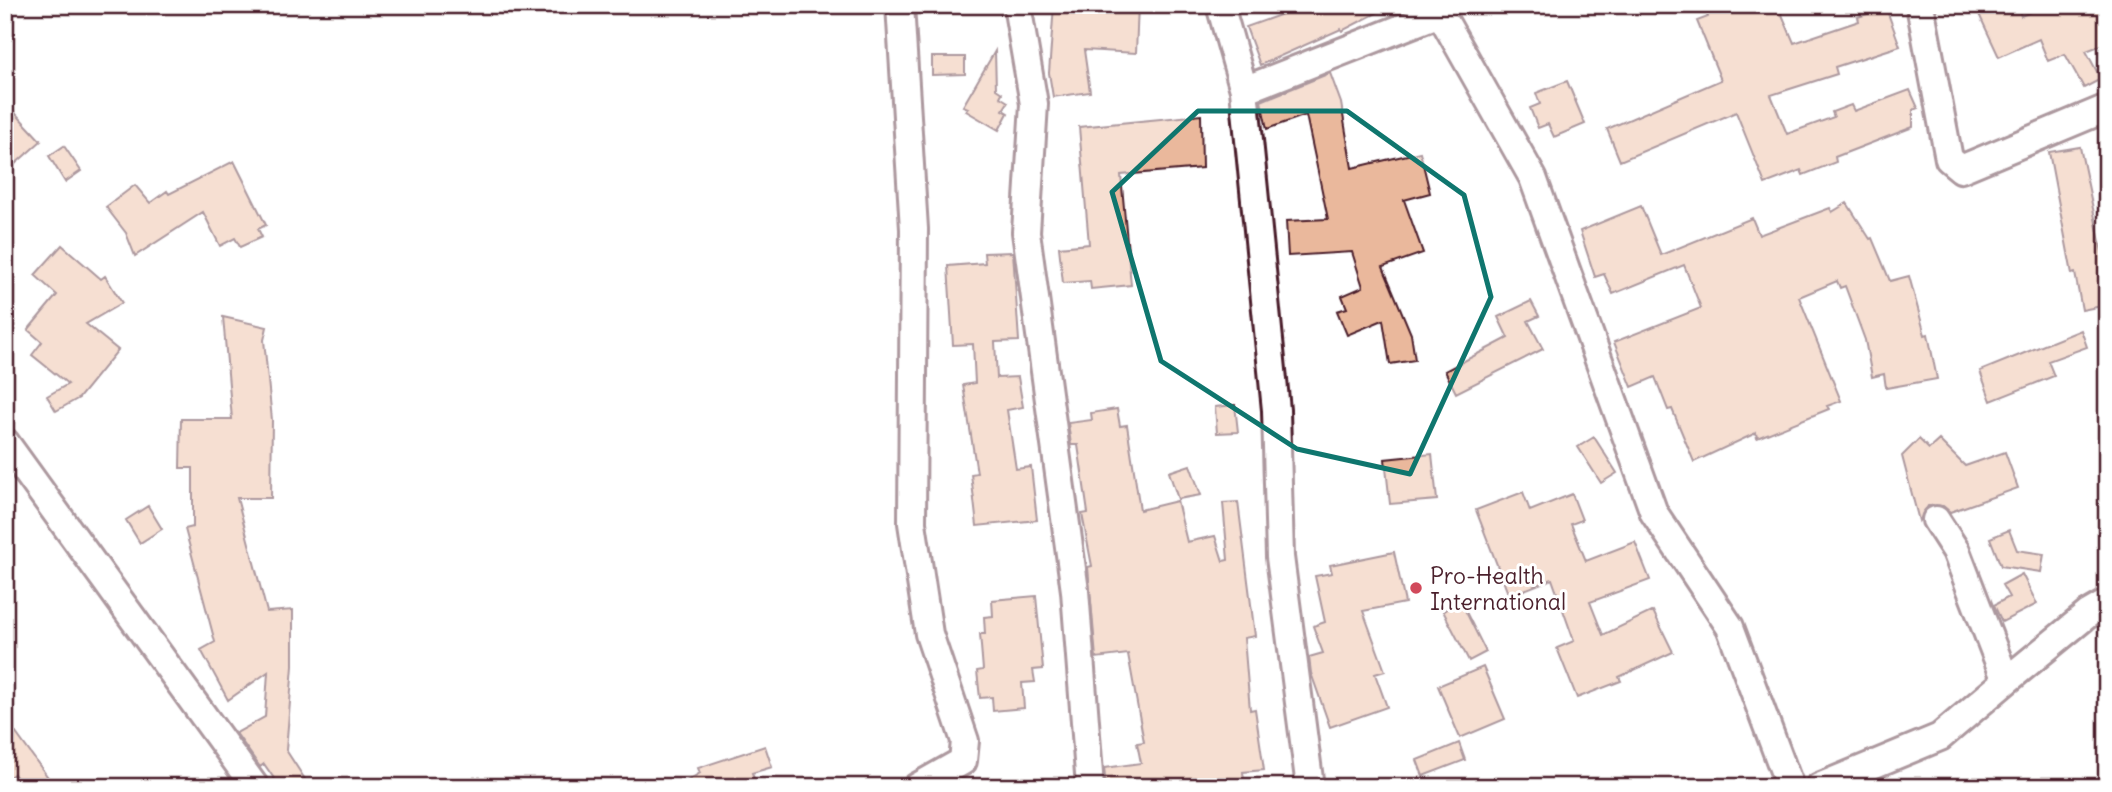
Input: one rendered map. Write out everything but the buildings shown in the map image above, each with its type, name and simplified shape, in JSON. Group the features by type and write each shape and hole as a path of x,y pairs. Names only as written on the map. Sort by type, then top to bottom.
{"street":[{"path":"900,5 914,229 912,523 929,634 965,741 962,761 918,787"},
{"path":"1017,5 1034,104 1026,232 1075,591 1090,787"},
{"path":"1220,5 1244,90 1276,410 1280,557 1310,787"},
{"path":"1920,5 1949,159 1961,169 2107,108"},
{"path":"1244,90 1438,9 1533,178 1654,513 1730,627 1790,787"},
{"path":"5,442 255,787"},
{"path":"1936,520 1956,551 2006,681"},
{"path":"1819,787 1940,737 2088,614 2107,603"}],"highlighted area":[{"path":"1198,111 1347,111 1464,195 1491,297 1410,474 1297,449 1161,361 1112,192"}],"place":[{"name":"Pro-Health International","path":"1416,588"}]}
